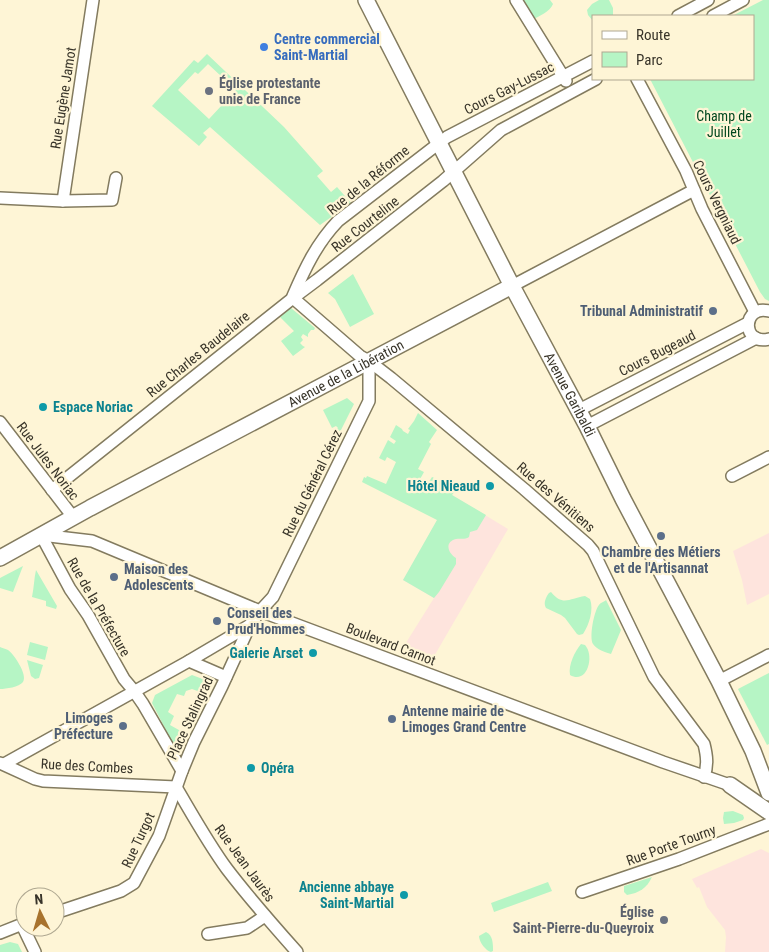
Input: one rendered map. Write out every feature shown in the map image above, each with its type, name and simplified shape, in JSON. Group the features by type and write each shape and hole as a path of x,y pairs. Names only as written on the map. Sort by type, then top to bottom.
{"main road":[{"name":"Avenue Garibaldi","path":"366,0 512,286 579,410 719,681 753,751 769,792"},
{"name":"Avenue de la Libération","path":"0,558 73,517 512,286"},
{"path":"730,785 769,792"},
{"path":"730,785 769,812"}],"street":[{"name":"Rue Eugène Jamot","path":"63,201 93,0"},
{"path":"516,0 572,92"},
{"path":"680,15 708,0"},
{"path":"715,15 743,0"},
{"name":"Cours Gay-Lussac","path":"439,143 454,133 592,62"},
{"path":"454,171 501,130 594,80"},
{"name":"Cours Vergniaud","path":"638,80 682,164 702,209 755,312"},
{"name":"Rue de la Réforme","path":"293,298 314,253 324,237 338,221 439,143"},
{"name":"Rue Courteline","path":"293,298 454,171"},
{"path":"0,198 63,201 112,200 116,178"},
{"name":"Avenue de la Libération","path":"512,286 694,190"},
{"name":"Rue des Vénitiens","path":"293,298 360,356 370,361 398,384 588,544 654,677 704,744 707,755 704,776"},
{"name":"Rue Charles Baudelaire","path":"52,490 293,298"},
{"path":"769,311 760,310 755,312 748,323 750,332 756,338 769,340"},
{"name":"Cours Bugeaud","path":"579,410 748,323"},
{"path":"587,426 756,338"},
{"name":"Rue du Général Cérez","path":"260,611 275,593 369,401 370,361"},
{"name":"Rue Jules Noriac","path":"0,422 73,517"},
{"path":"732,476 769,457"},
{"name":"Boulevard Carnot","path":"41,535 92,541 260,611 730,785"},
{"name":"Rue de la Préfecture","path":"41,535 70,590 88,614 124,679 134,691"},
{"name":"Place Stalingrad","path":"176,787 194,742 250,625 260,611"},
{"name":"Place Stalingrad","path":"182,771 134,691 250,625"},
{"path":"719,681 769,656"},
{"name":"Place Stalingrad","path":"189,661 226,676"},
{"path":"2,763 134,691"},
{"name":"Rue des Combes","path":"2,763 35,779 176,787"},
{"name":"Rue Turgot","path":"65,910 121,891 134,883 159,836 176,787"},
{"name":"Rue Jean Jaurès","path":"176,787 218,856 265,916 297,952"},
{"name":"Rue Porte Tourny","path":"582,892 679,859 769,824"},
{"path":"208,934 247,928 265,916"},
{"path":"0,933 15,927"},
{"path":"29,937 36,952"}],"shaded area":[{"path":"452,495 508,529 433,658 404,646 434,598 403,580"},
{"path":"769,533 769,594 747,605 733,551"},
{"path":"761,849 769,853 769,952 725,952 725,930 707,907 699,887 697,888 692,879"}],"green space":[{"path":"521,0 550,0 553,4 547,12 532,20"},
{"path":"599,0 609,0 613,8 613,15 592,15 592,20 587,10"},
{"name":"Champ de Juillet","path":"763,0 769,0 769,301 760,292 651,80 754,80 754,15 734,15"},
{"path":"207,54 284,127 323,171 317,176 331,192 337,187 351,203 320,225 210,127 203,133 207,137 199,146 152,106 194,60 198,63","holes":["208,64 236,90 209,119 178,90 195,72 198,74"]},
{"path":"353,274 374,314 350,327 335,299 328,293"},
{"path":"291,308 315,328 311,330 308,337 303,334 301,337 303,340 300,343 305,347 293,356 281,341 294,331 280,317"},
{"path":"347,398 354,404 338,436 335,430 338,428 336,426 332,428 323,410"},
{"path":"418,413 437,430 429,442 431,444 418,469 424,472 419,481 427,485 432,477 447,484 446,486 455,491 452,495 486,515 477,530 470,532 469,537 452,540 450,543 448,548 456,558 456,564 434,598 403,580 437,520 362,482 364,477 366,478 367,476 386,484 396,462 387,457 385,461 379,458 388,440 394,444 396,441 390,437 396,425 408,434 410,430 408,429"},
{"path":"23,566 13,592 0,588 0,578"},
{"path":"36,570 57,606 56,609 46,606 46,601 32,597"},
{"path":"551,592 555,597 563,600 585,596 590,599 590,617 583,634 577,634 565,618 546,608 545,600"},
{"path":"606,600 621,630 611,654 597,648 592,641 595,613 600,604"},
{"path":"30,642 48,647 45,660 27,655"},
{"path":"581,644 585,645 588,650 589,662 585,673 576,677 570,675 570,667 574,654"},
{"path":"0,647 11,652 20,665 24,679 19,685 0,689"},
{"path":"27,660 43,665 39,678 35,679 31,676"},
{"path":"769,673 769,744 767,745 738,689"},
{"path":"192,675 208,681 203,693 192,689 186,691 184,696 177,694 168,712 174,716 170,725 186,734 181,743 173,744 152,703 155,695"},
{"path":"733,811 743,815 743,820 724,824 724,812"},
{"path":"652,877 648,884 639,891 627,895 624,892 624,886"},
{"path":"548,882 552,891 494,912 491,903"},
{"path":"486,932 492,940 493,951 491,952 485,948 479,938 479,936"},
{"path":"10,942 18,944 22,952 0,952 0,945"}],"place":[{"name":"Centre commercial Saint-Martial","path":"264,47"},
{"name":"Église protestante unie de France","path":"209,91"},
{"name":"Tribunal Administratif","path":"713,311"},
{"name":"Espace Noriac","path":"43,407"},
{"name":"Hôtel Nieaud","path":"490,486"},
{"name":"Chambre des Métiers et de l'Artisannat","path":"661,536"},
{"name":"Maison des Adolescents","path":"114,577"},
{"name":"Conseil des Prud'Hommes","path":"217,621"},
{"name":"Galerie Arset","path":"313,653"},
{"name":"Antenne mairie de Limoges Grand Centre","path":"392,719"},
{"name":"Limoges Préfecture","path":"123,726"},
{"name":"Opéra","path":"251,768"},
{"name":"Ancienne abbaye Saint-Martial","path":"404,895"},
{"name":"Église Saint-Pierre-du-Queyroix","path":"664,920"}]}
